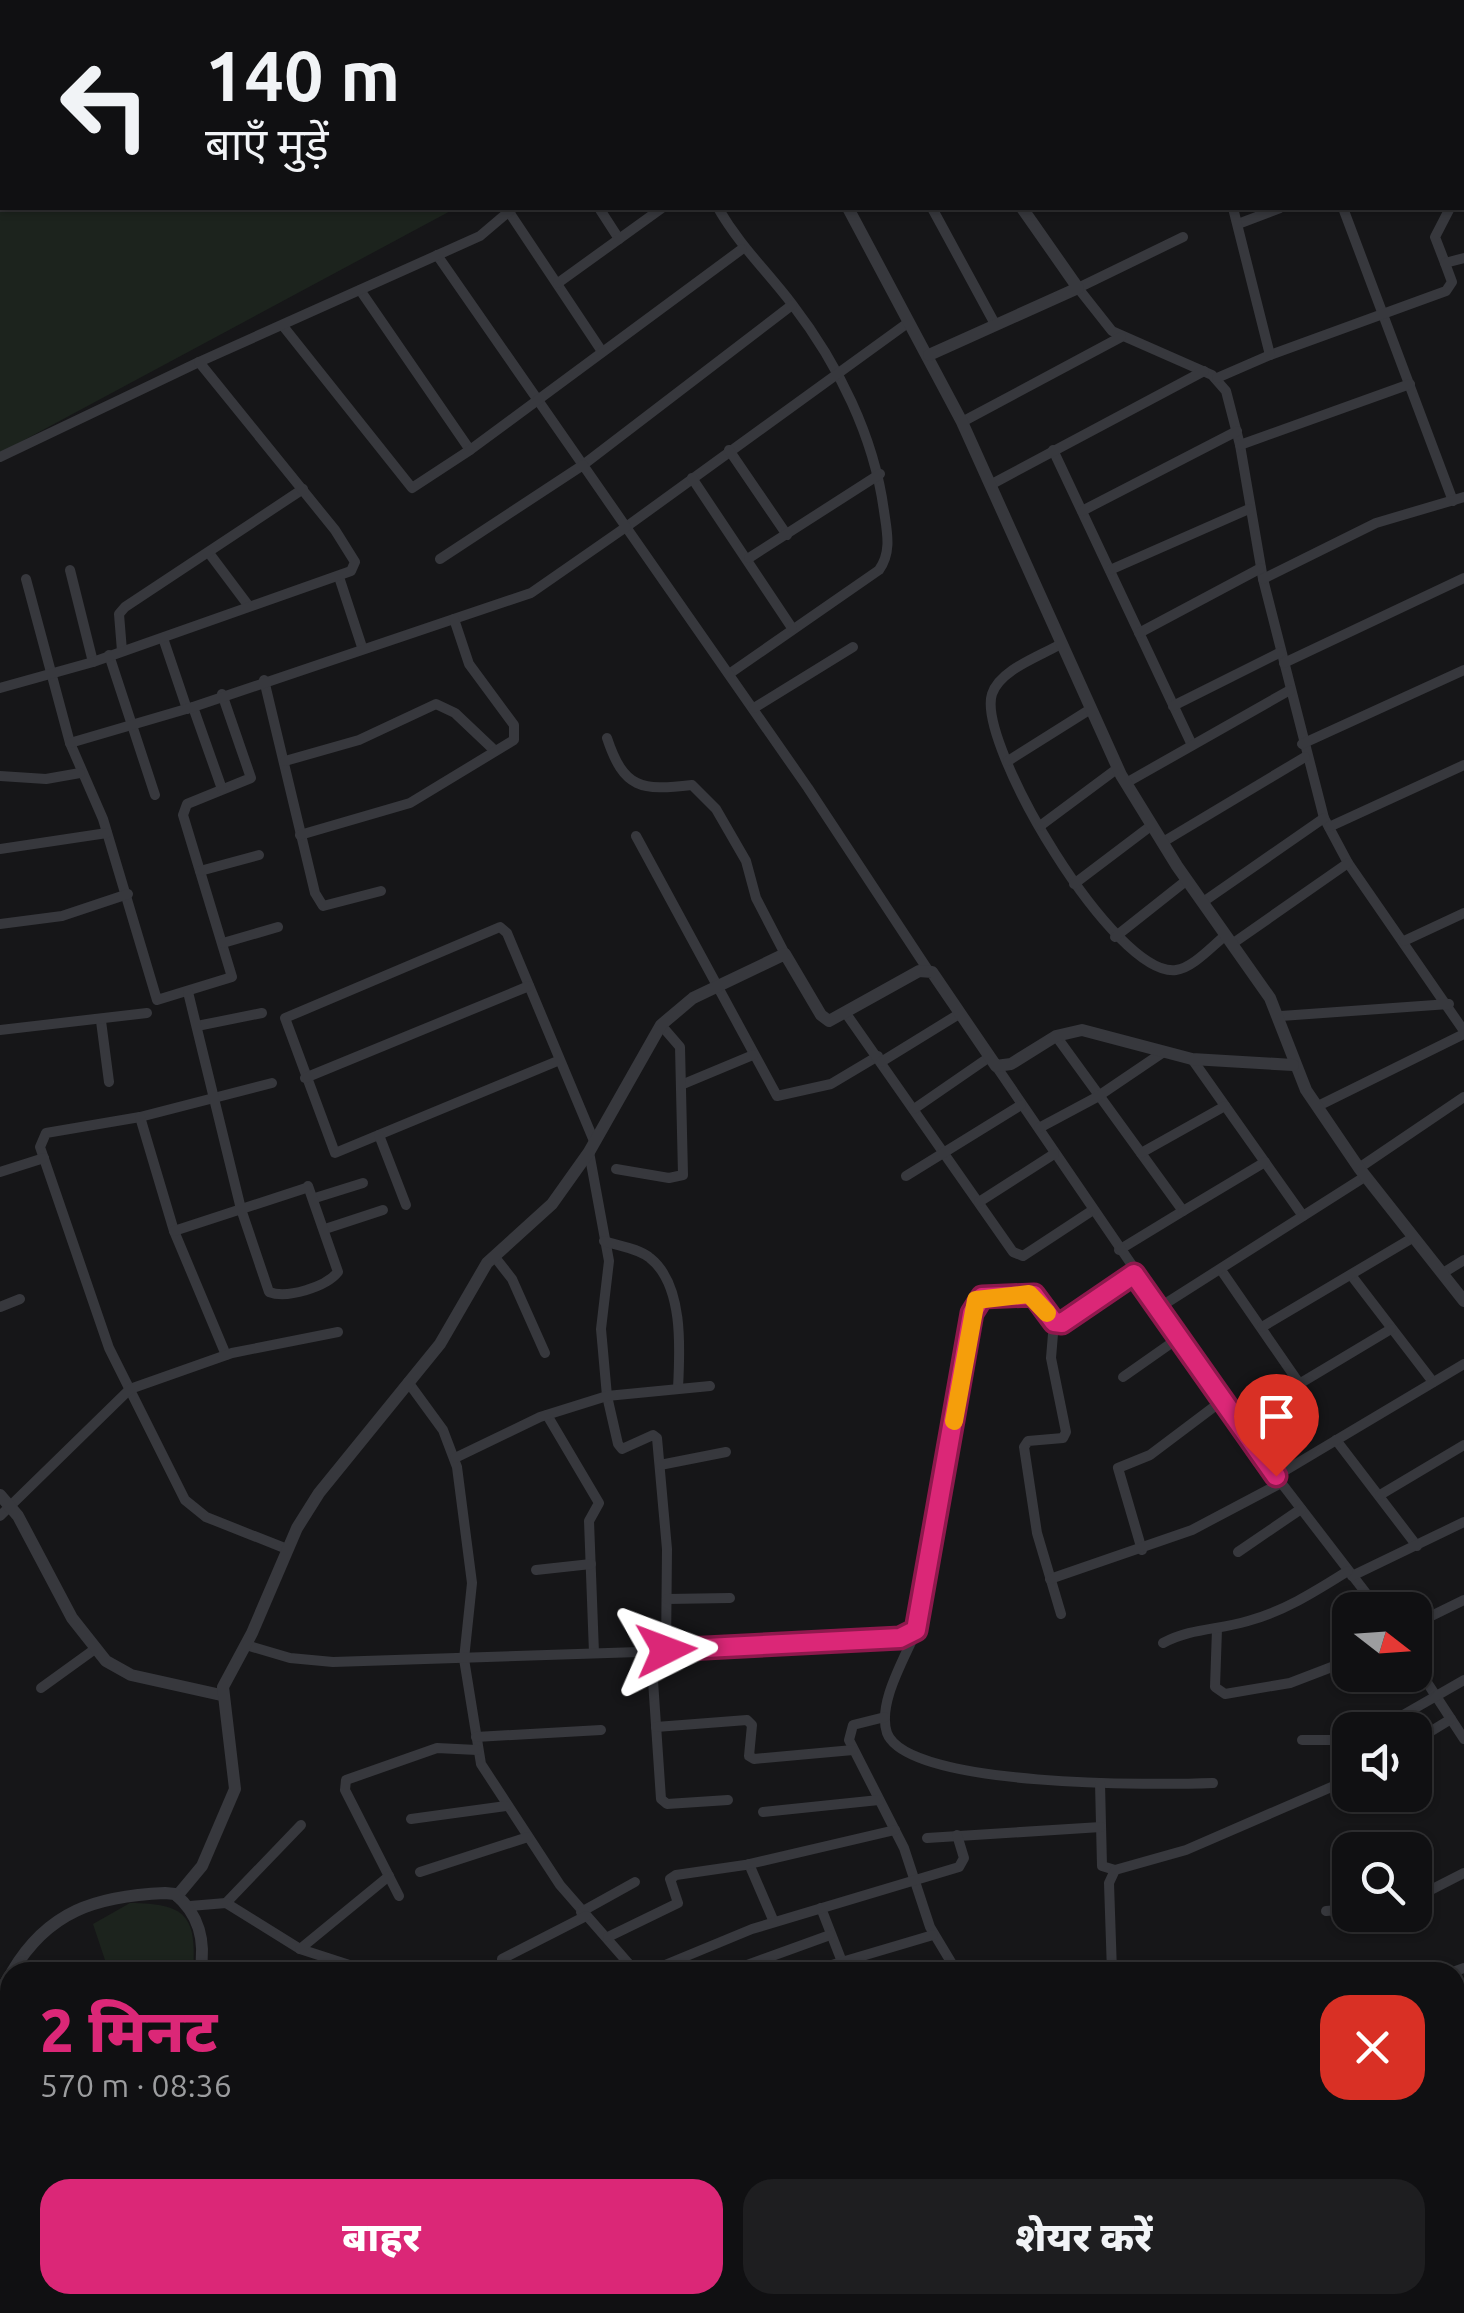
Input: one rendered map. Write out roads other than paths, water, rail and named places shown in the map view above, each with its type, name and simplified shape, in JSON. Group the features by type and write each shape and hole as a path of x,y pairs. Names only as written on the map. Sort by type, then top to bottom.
{"street":[{"path":"0,457 199,362 480,236 511,210 601,350"},
{"path":"600,210 619,239"},
{"path":"558,283 659,210"},
{"path":"719,210 742,249 792,305 836,372 873,449 888,542 883,564 730,674"},
{"path":"849,210 929,355 992,484 1059,645 1126,784 1280,1016 1293,1066 1318,1106 1363,1172 1464,1300"},
{"path":"933,210 996,324"},
{"path":"1023,210 1078,288 1122,337 1204,371 1217,378 1226,390 1262,574 1305,758 1326,822 1348,863 1448,1004 1464,1033 1318,1106"},
{"path":"1234,210 1270,355"},
{"path":"1238,224 1275,210"},
{"path":"1140,633 1376,523 1459,499 1344,210"},
{"path":"1217,378 1450,288 1435,237 1449,210"},
{"path":"929,355 1183,237"},
{"path":"282,326 406,486 415,487 742,249"},
{"path":"437,255 754,708 928,970 936,974 1134,1274 1278,1479 1364,1592"},
{"path":"1445,263 1464,258"},
{"path":"360,290 470,450"},
{"path":"440,559 583,465 792,305"},
{"path":"70,742 190,708 544,586 909,322"},
{"path":"962,422 1122,337"},
{"path":"0,688 92,662 352,571 354,562 303,489 199,362"},
{"path":"992,484 1204,371"},
{"path":"1240,446 1410,384"},
{"path":"1082,511 1236,431"},
{"path":"729,450 787,534"},
{"path":"1053,450 1192,745"},
{"path":"749,558 880,474"},
{"path":"692,478 749,558 792,628"},
{"path":"122,651 121,611 303,489"},
{"path":"1110,570 1250,509"},
{"path":"208,553 248,605"},
{"path":"70,570 92,662"},
{"path":"339,577 362,647"},
{"path":"26,578 70,742 80,774 99,807 128,894 154,998 230,980 232,971 182,809 222,789 249,781 252,774 222,694"},
{"path":"1173,706 1464,578"},
{"path":"300,834 410,802 493,749 514,740 516,730 470,664 454,620"},
{"path":"163,638 222,789"},
{"path":"1059,645 1008,674 994,689 991,711 1008,760 1040,826 1074,884 1115,937 1173,970 1185,967 1348,863"},
{"path":"754,708 853,647"},
{"path":"109,655 155,796"},
{"path":"1302,744 1464,670"},
{"path":"264,680 315,893 324,906 381,891"},
{"path":"1126,784 1290,690"},
{"path":"284,761 359,740 436,704 455,713 493,749"},
{"path":"1008,760 1090,710"},
{"path":"607,738 615,762 631,780 655,789 692,785 706,794 750,868 756,898 821,1016 829,1021 847,1015 912,975 928,970"},
{"path":"1163,842 1305,758"},
{"path":"1203,902 1326,822 1464,765"},
{"path":"1040,826 1118,768"},
{"path":"0,776 46,779 80,774"},
{"path":"1074,884 1152,826"},
{"path":"0,849 107,833"},
{"path":"636,836 720,986 773,1092 781,1097 831,1084 959,1014"},
{"path":"200,871 259,855"},
{"path":"1115,937 1187,880"},
{"path":"0,924 62,916 128,894"},
{"path":"1404,941 1464,912"},
{"path":"223,943 278,927"},
{"path":"560,1060 333,1152 286,1022 288,1014 490,928 500,927 506,933 560,1060 592,1146 609,1261 602,1329 607,1396 620,1448 656,1435 666,1650"},
{"path":"176,1896 202,1866 235,1789 230,1717 221,1695 287,1549 341,1461 440,1344 494,1256 541,1216 592,1146 661,1025 678,1008 785,954"},
{"path":"306,1078 529,986"},
{"path":"174,1230 242,1209 308,1186 326,1229 337,1275 310,1288 271,1294 242,1209 188,992"},
{"path":"1280,1016 1448,1004"},
{"path":"0,1030 148,1013"},
{"path":"196,1026 262,1013"},
{"path":"847,1015 1013,1252 1022,1256 1093,1210"},
{"path":"101,1021 109,1082"},
{"path":"616,1169 669,1178 683,1176 678,1040 661,1025"},
{"path":"914,1109 992,1062 1011,1064 1056,1036 1096,1032 1192,1059 1293,1066"},
{"path":"1056,1036 1097,1098 1183,1211"},
{"path":"1039,1128 1097,1098 1162,1053"},
{"path":"681,1085 753,1055"},
{"path":"1192,1059 1304,1216"},
{"path":"272,1083 140,1117 46,1133 40,1140 109,1348 184,1500 206,1518 287,1549"},
{"path":"1160,1307 1304,1216 1464,1097"},
{"path":"906,1176 1020,1104"},
{"path":"1140,1153 1225,1106"},
{"path":"140,1117 174,1230 226,1355"},
{"path":"380,1135 406,1205"},
{"path":"979,1202 1054,1154"},
{"path":"0,1172 44,1158"},
{"path":"1120,1250 1265,1162"},
{"path":"315,1198 363,1183"},
{"path":"326,1229 383,1210"},
{"path":"1262,1327 1414,1237"},
{"path":"604,1241 646,1255 658,1267 680,1324 678,1388"},
{"path":"494,1256 512,1279 545,1353"},
{"path":"1442,1273 1464,1260"},
{"path":"1221,1270 1299,1383"},
{"path":"1054,1322 1066,1322 1134,1274"},
{"path":"1351,1275 1433,1382"},
{"path":"1061,1614 1037,1533 1024,1447 1028,1442 1062,1438 1066,1432 1052,1358 1054,1322 1034,1295 976,1300 916,1630 885,1717 892,1742 934,1764 987,1774 1100,1783 1213,1783"},
{"path":"0,1307 20,1299"},
{"path":"1239,1420 1391,1329"},
{"path":"0,1516 5,1500 130,1389 226,1355 338,1332"},
{"path":"1123,1377 1180,1337"},
{"path":"1050,1579 1142,1550 1278,1479 1464,1364"},
{"path":"408,1382 443,1430 455,1458 472,1583 464,1659 477,1750 506,1806 528,1837 583,1914 628,1962"},
{"path":"455,1458 547,1415 607,1396 710,1386"},
{"path":"1142,1550 1118,1468 1150,1455 1223,1400"},
{"path":"547,1415 599,1503 588,1520 594,1653"},
{"path":"1336,1440 1417,1546"},
{"path":"1380,1494 1464,1445"},
{"path":"660,1466 726,1452"},
{"path":"5,1500 72,1618 114,1668 221,1695"},
{"path":"1238,1552 1301,1509"},
{"path":"1163,1643 1187,1631 1217,1628 1282,1610 1464,1522"},
{"path":"536,1570 591,1564"},
{"path":"666,1600 730,1598"},
{"path":"1432,1616 1464,1600"},
{"path":"1217,1628 1216,1687 1225,1694 1290,1683 1332,1667"},
{"path":"246,1645 310,1662 464,1659 900,1638 916,1630"},
{"path":"41,1688 95,1650"},
{"path":"651,1651 663,1803 728,1800"},
{"path":"1406,1712 1464,1680"},
{"path":"1432,1692 1464,1739"},
{"path":"885,1717 853,1725 848,1732 852,1750 895,1830 934,1934 951,1962"},
{"path":"656,1727 747,1720 752,1725 749,1756 754,1760 852,1750"},
{"path":"1432,1731 1451,1720"},
{"path":"476,1737 601,1730"},
{"path":"1302,1740 1332,1740"},
{"path":"400,1896 345,1790 346,1780 431,1750 477,1750"},
{"path":"1100,1783 1102,1866 1115,1870 1186,1850 1332,1786"},
{"path":"763,1812 878,1800"},
{"path":"411,1819 506,1806"},
{"path":"226,1903 301,1825"},
{"path":"927,1838 1101,1827"},
{"path":"608,1937 678,1903 673,1876 749,1864 895,1830"},
{"path":"668,1962 774,1922 960,1868 964,1858 957,1835"},
{"path":"420,1872 528,1837"},
{"path":"749,1864 774,1922"},
{"path":"1112,1962 1108,1884 1115,1870"},
{"path":"1432,1889 1464,1873"},
{"path":"300,1950 389,1876"},
{"path":"501,1962 635,1882"},
{"path":"19,1962 38,1934 66,1915 123,1896 176,1896 190,1906 202,1944 201,1962"},
{"path":"190,1906 226,1903 300,1950 339,1962"},
{"path":"821,1908 840,1960"},
{"path":"1326,1911 1332,1910"},
{"path":"835,1962 934,1934"},
{"path":"756,1962 830,1935"}]}
